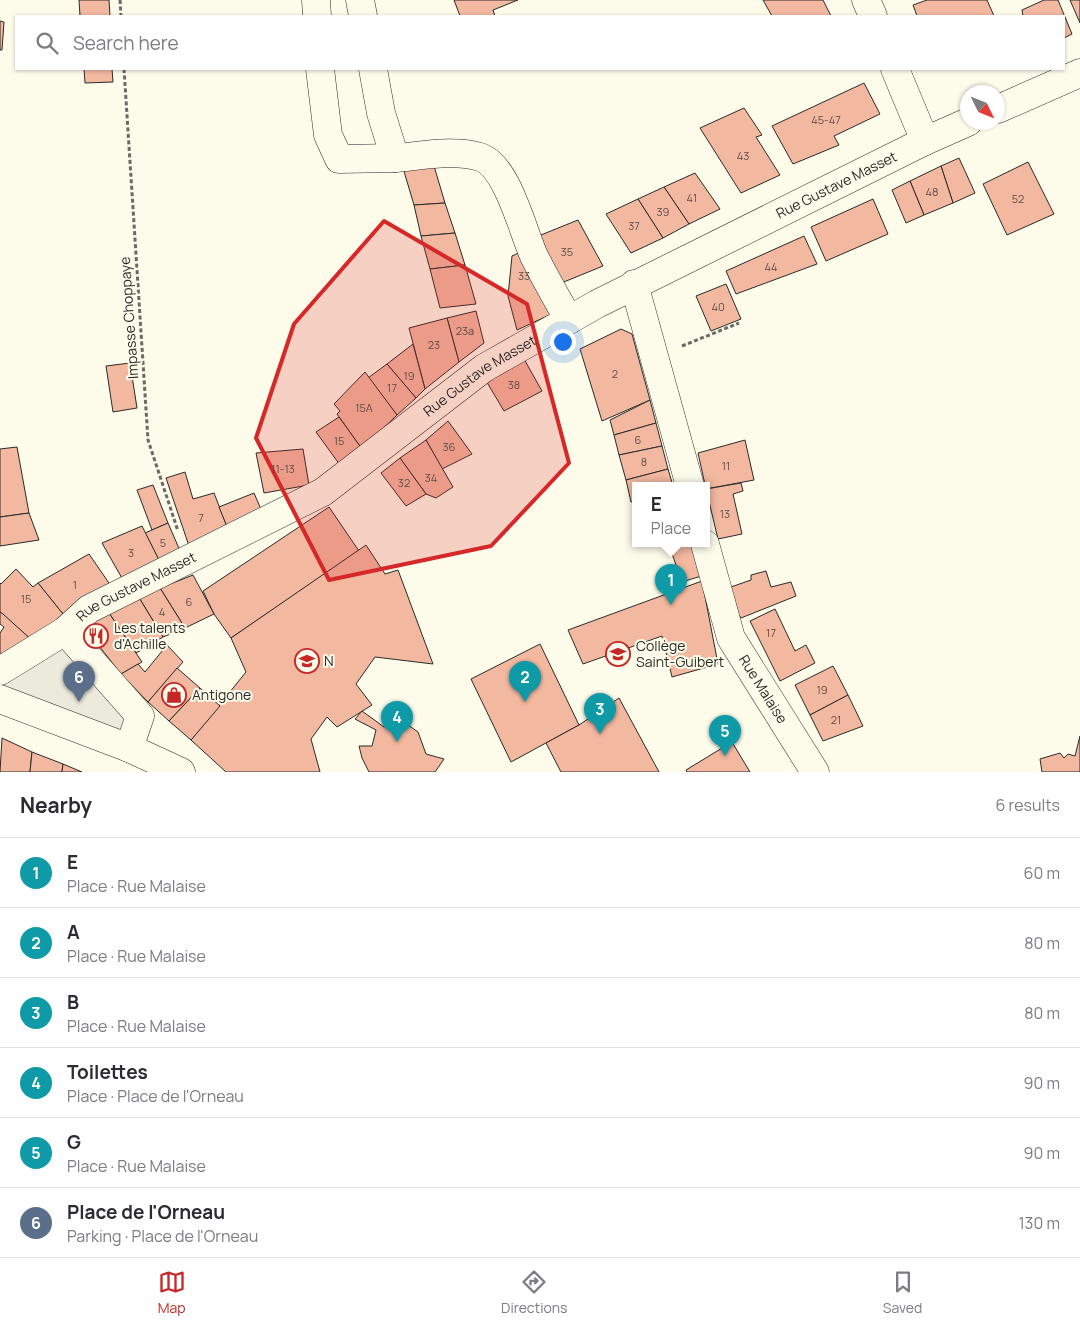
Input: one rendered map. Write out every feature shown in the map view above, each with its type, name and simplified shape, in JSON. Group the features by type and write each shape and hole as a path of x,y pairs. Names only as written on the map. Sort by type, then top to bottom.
{"street":[{"path":"316,0 317,15"},
{"path":"360,0 363,15"},
{"path":"866,0 873,15"},
{"path":"320,70 328,135 339,159 466,155 482,157 492,167 509,190 533,254 569,320"},
{"path":"373,70 381,113 395,158"},
{"path":"895,70 925,141"},
{"path":"1005,106 1080,73"},
{"name":"Rue Gustave Masset","path":"0,671 65,632 89,609 323,492 484,368 634,284 960,126"},
{"path":"634,284 689,482"},
{"name":"Rue Malaise","path":"706,547 731,638 815,772"},
{"path":"65,632 140,716 128,748"},
{"path":"0,699 128,748 181,772"}],"path":[{"path":"120,0 121,15"},
{"name":"Impasse Choppaye","path":"124,70 148,440 188,560"},
{"path":"655,357 739,323"}],"highlighted area":[{"path":"384,221 527,304 569,463 491,546 329,580 256,438 294,324"}],"shaded area":[{"path":"60,644 130,718 125,733 0,685 0,681"}],"building":[{"path":"79,0 109,0 110,15 80,15"},
{"path":"454,0 518,0 493,10 495,15 460,15"},
{"path":"763,0 823,0 830,15 771,15"},
{"path":"927,0 987,0 994,15 917,15 913,5"},
{"path":"1044,0 1058,0 1064,15 1023,15 1022,10"},
{"path":"1070,0 1080,0 1080,23"},
{"path":"1065,17 1072,34 1065,38"},
{"path":"0,21 4,22 2,50 0,50"},
{"path":"84,70 112,70 113,82 85,83"},
{"path":"864,83 880,114 834,136 839,145 793,164 772,126"},
{"path":"744,108 762,135 756,137 780,175 741,193 700,128"},
{"path":"959,158 975,193 953,203 941,166"},
{"path":"1028,162 1054,214 1007,235 983,184"},
{"path":"434,166 445,203 414,205 403,168"},
{"path":"941,166 953,203 924,215 910,181"},
{"path":"695,173 720,209 689,224 664,187"},
{"path":"910,181 924,215 906,223 892,190"},
{"path":"664,187 689,224 663,238 638,199"},
{"path":"638,199 663,238 631,253 606,214"},
{"path":"873,199 888,234 826,261 811,227"},
{"path":"445,203 455,233 421,236 414,205"},
{"path":"578,220 603,266 554,286 531,239"},
{"path":"455,233 465,265 430,269 421,236"},
{"path":"804,236 817,264 736,294 726,271"},
{"path":"525,250 556,312 517,330 508,296 512,256"},
{"path":"465,265 476,304 440,308 430,269"},
{"path":"726,284 741,319 711,331 696,296"},
{"path":"476,311 484,343 459,362 447,318"},
{"path":"447,318 459,362 425,389 409,328"},
{"path":"621,329 632,334 650,400 602,421 580,349"},
{"path":"413,344 425,389 416,398 387,364"},
{"path":"524,359 542,391 504,411 485,379"},
{"path":"130,363 137,408 113,412 106,366"},
{"path":"387,364 416,398 397,415 368,378"},
{"path":"365,372 397,415 362,449 337,414 340,411 334,404"},
{"path":"650,400 656,423 614,435 610,420"},
{"path":"339,417 362,449 340,465 316,432"},
{"path":"448,421 472,454 442,469 426,440"},
{"path":"656,423 662,446 619,455 614,435"},
{"path":"426,440 453,487 436,498 426,494 400,458"},
{"path":"745,440 754,480 710,488 710,482 704,482 698,453"},
{"path":"662,446 668,469 626,480 619,455"},
{"path":"17,447 29,513 0,517 0,449"},
{"path":"303,449 309,485 264,493 256,453"},
{"path":"400,458 426,494 406,506 381,473"},
{"path":"668,469 672,482 632,482 631,502 626,480"},
{"path":"185,472 193,499 214,493 228,529 189,546 166,478"},
{"path":"741,483 743,491 733,494 742,534 718,539 710,506 710,488"},
{"path":"153,485 168,523 152,530 137,490"},
{"path":"254,493 263,514 228,529 219,507"},
{"path":"329,507 359,551 231,638 214,614 203,591"},
{"path":"29,513 39,540 0,546 0,517"},
{"path":"168,523 181,553 160,562 145,533"},
{"path":"142,526 160,562 123,580 102,543"},
{"name":"N","path":"366,545 385,574 398,570 433,664 375,657 356,684 372,705 337,727 327,717 311,739 320,772 226,772 191,740 246,672 231,638"},
{"path":"704,547 711,573 682,582 670,548"},
{"path":"89,554 111,586 63,614 38,583"},
{"path":"16,569 33,587 38,583 63,614 35,643 0,612 0,583"},
{"path":"766,571 771,587 791,582 796,596 741,618 736,611 731,587 751,580 751,575"},
{"path":"193,575 214,614 185,628 160,588"},
{"path":"702,581 718,664 672,677 662,636 583,664 568,630"},
{"path":"160,588 185,628 163,637 138,596"},
{"path":"138,596 163,637 136,653 109,613"},
{"path":"775,609 795,651 806,645 815,663 780,681 750,621"},
{"path":"0,612 35,643 0,656 0,633 4,627 0,624"},
{"path":"109,613 142,662 121,674 85,628"},
{"path":"540,644 579,725 511,762 471,679"},
{"path":"167,645 183,662 148,702 121,674 138,664 145,672"},
{"path":"833,666 848,695 810,715 795,685"},
{"path":"177,668 200,688 169,721 148,702"},
{"path":"200,688 220,706 191,740 169,721"},
{"path":"848,695 863,726 823,741 810,715"},
{"path":"619,698 659,772 561,772 546,743 579,725"},
{"path":"362,711 384,727 398,721 404,722 418,732 426,754 444,759 435,772 369,772 362,758 359,746 372,746 376,730 355,719"},
{"path":"1080,736 1080,772 1042,772 1040,759 1060,753 1064,758 1068,754 1075,756"},
{"path":"2,738 32,752 30,772 0,772"},
{"path":"732,742 750,772 687,772 686,770"},
{"path":"32,752 63,764 62,772 30,772"},
{"path":"63,764 82,772 62,772"}],"place":[{"name":"E","path":"671,605"},
{"name":"Les talents d'Achille","path":"96,636"},
{"name":"Collège Saint-Guibert","path":"618,654"},
{"name":"N","path":"307,661"},
{"name":"Antigone","path":"174,695"},
{"name":"Place de l'Orneau","path":"79,702"},
{"name":"A","path":"525,702"},
{"name":"B","path":"600,734"},
{"name":"Toilettes","path":"397,742"},
{"name":"G","path":"725,756"}]}
